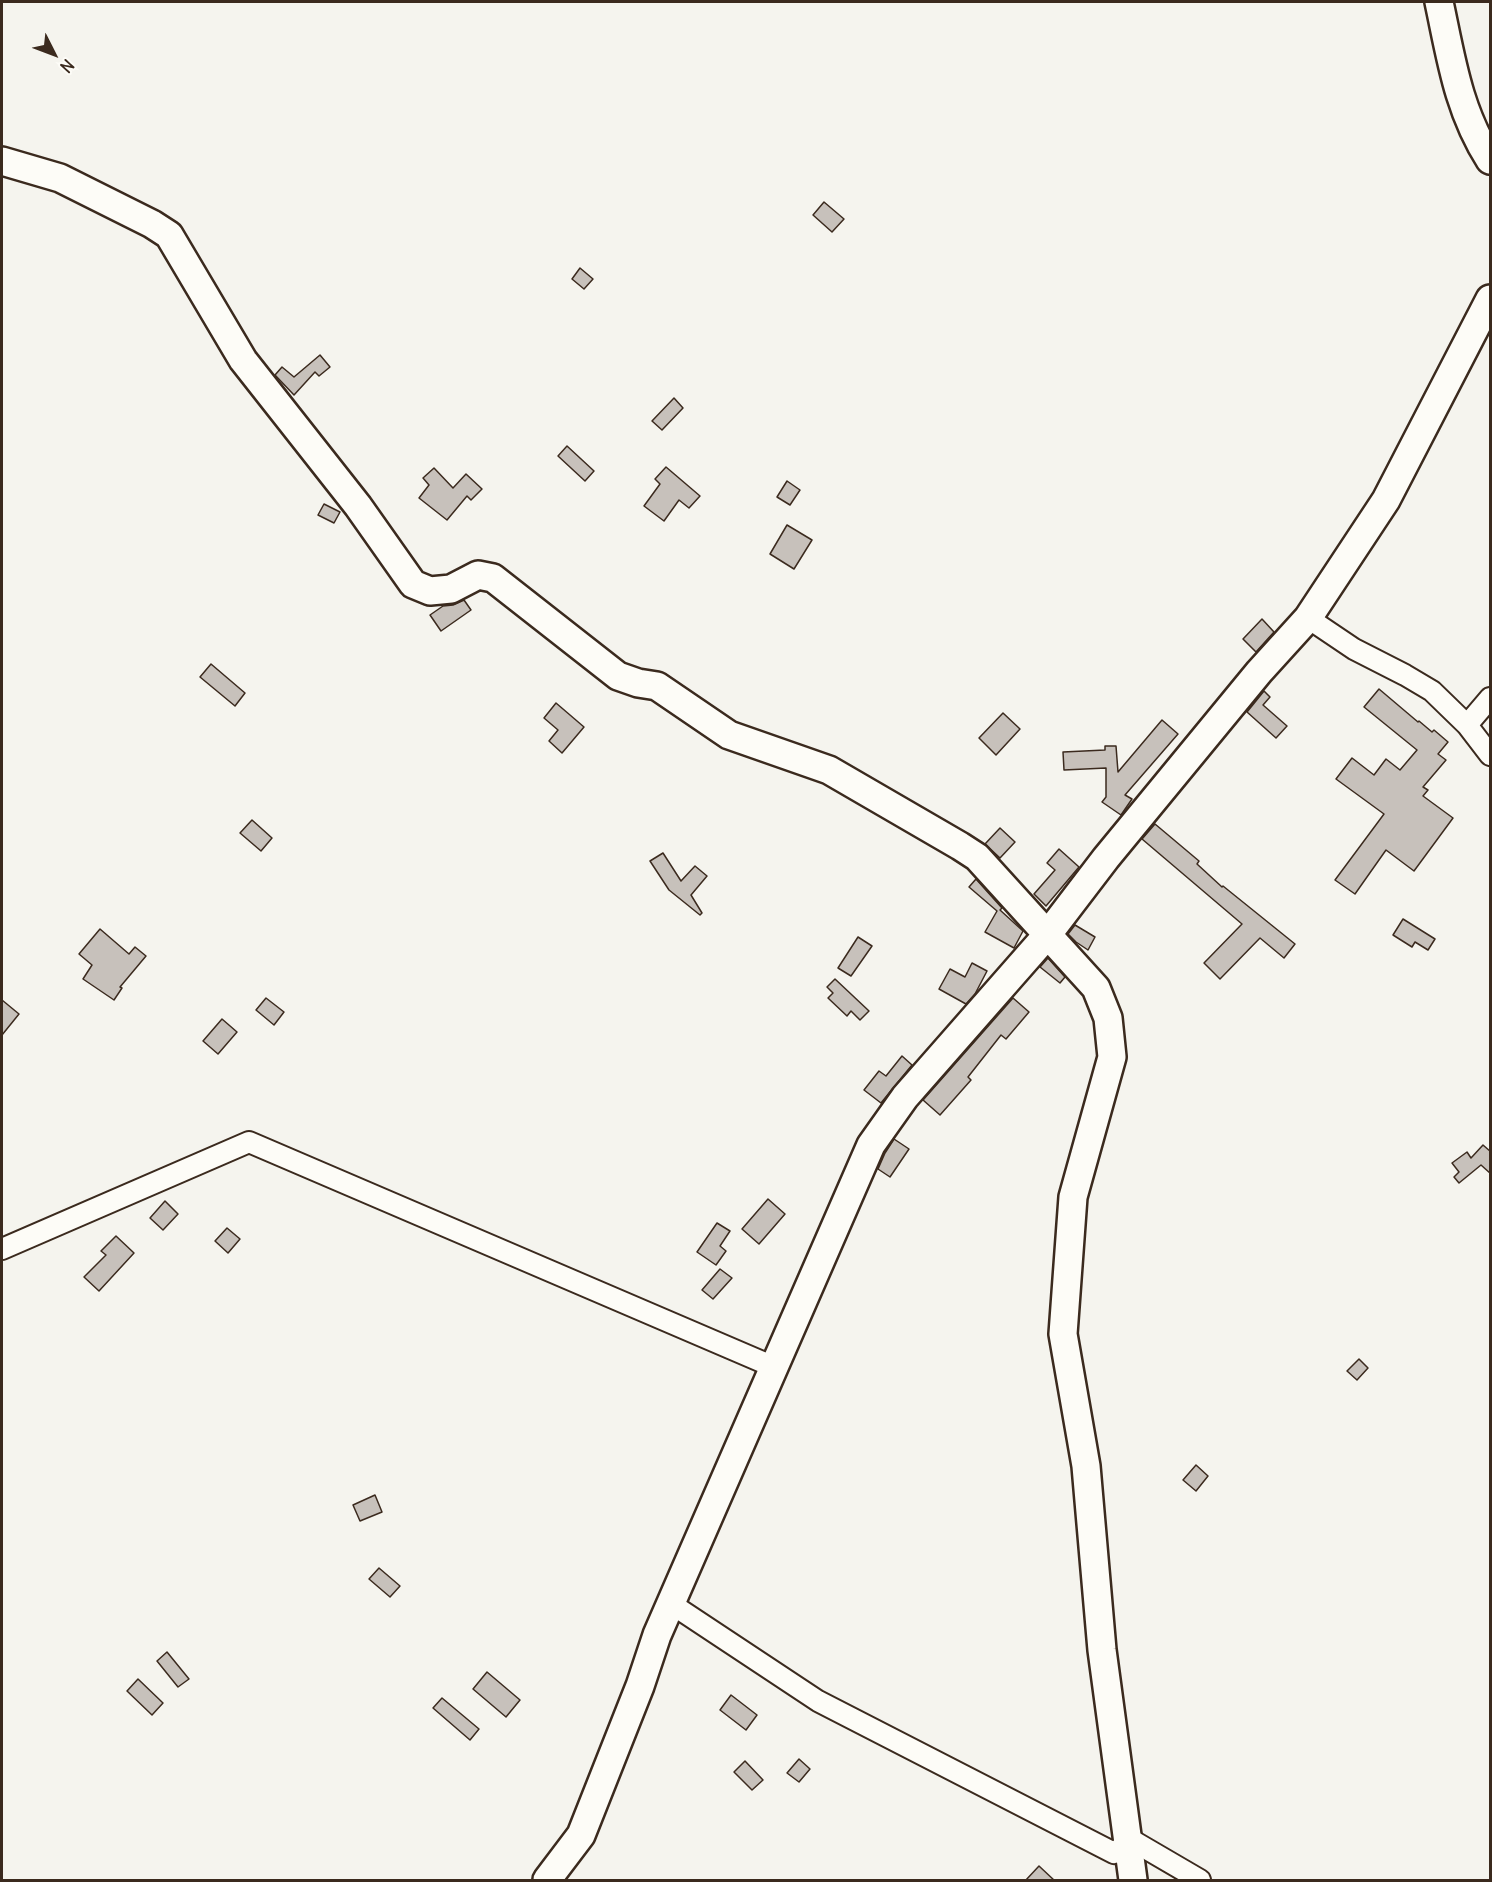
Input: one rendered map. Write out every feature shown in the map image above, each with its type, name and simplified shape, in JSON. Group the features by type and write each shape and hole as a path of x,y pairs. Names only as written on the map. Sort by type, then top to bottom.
{"street":[{"path":"1439,2 1457,88 1478,141 1491,160"},
{"path":"2,161 60,178 152,224 168,235 243,360 358,506 413,584 430,591 451,589 478,575 493,578 618,676 638,683 657,686 729,735 829,770 960,846 977,857 1096,988 1108,1018 1112,1057 1073,1197 1063,1334 1086,1466 1102,1650 1133,1881"},
{"path":"547,1881 581,1835 670,1604 871,1145 904,1097 1048,934 1106,858 1260,672 1308,618 1386,500 1491,299"},
{"path":"1308,618 1354,649 1406,675 1432,692 1467,725 1491,755"},
{"path":"1467,725 1491,698"},
{"path":"2,1249 249,1142 774,1367"},
{"path":"670,1604 818,1701 1104,1848 1114,1853 1128,1838"},
{"path":"1128,1838 1200,1881"}],"building":[{"path":"824,202 844,219 832,232 813,215"},
{"path":"580,268 593,279 584,289 572,279"},
{"path":"320,355 330,367 319,376 315,372 294,395 275,375 282,367 294,377"},
{"path":"674,398 683,408 662,430 652,421"},
{"path":"567,446 594,471 585,481 558,456"},
{"path":"666,467 700,496 689,508 679,500 664,521 644,506 660,484 655,479"},
{"path":"434,468 453,488 466,474 482,489 471,500 467,496 447,520 419,498 429,485 423,478"},
{"path":"787,481 800,490 790,505 777,497"},
{"path":"324,504 340,512 334,523 318,515"},
{"path":"787,525 812,540 794,569 770,554"},
{"path":"464,600 471,610 441,631 430,615 443,606"},
{"path":"1262,619 1274,632 1256,652 1243,639"},
{"path":"211,664 245,693 235,706 200,677"},
{"path":"1379,689 1418,722 1432,732 1434,730 1448,742 1438,754 1446,760 1423,787 1428,790 1423,796 1453,818 1414,871 1386,850 1355,894 1335,880 1384,814 1336,779 1352,758 1374,775 1386,759 1400,770 1417,750 1364,707"},
{"path":"1264,691 1270,697 1263,705 1287,726 1276,738 1247,712"},
{"path":"556,703 584,727 562,753 549,741 558,730 544,718"},
{"path":"1003,713 1020,729 996,755 979,738"},
{"path":"1162,720 1178,734 1125,795 1132,799 1121,815 1102,802 1106,797 1106,768 1064,770 1063,752 1105,750 1105,746 1116,746 1118,772"},
{"path":"252,820 272,838 261,851 240,833"},
{"path":"1155,824 1199,861 1197,864 1222,887 1295,944 1284,958 1260,938 1220,979 1204,963 1242,924 1142,839"},
{"path":"1000,828 1015,842 1000,858 985,844"},
{"path":"1059,849 1079,867 1046,906 1034,894 1055,870 1047,863"},
{"path":"663,853 681,881 695,866 707,876 691,895 702,913 700,915 669,890 650,861"},
{"path":"976,879 1002,908 1000,910 1023,931 1014,948 985,932 997,911 969,887"},
{"path":"1403,919 1435,939 1428,950 1415,942 1412,947 1393,935"},
{"path":"1075,925 1095,937 1088,950 1068,934"},
{"path":"100,929 129,954 135,947 146,956 120,987 122,988 114,1000 83,979 92,965 79,954"},
{"path":"858,937 872,946 851,976 838,968"},
{"path":"1048,958 1065,977 1060,983 1040,967"},
{"path":"972,963 987,971 975,994 966,1004 939,989 950,969 965,977"},
{"path":"835,979 869,1011 860,1020 851,1011 847,1016 828,998 833,993 827,987"},
{"path":"266,998 284,1012 274,1025 256,1010"},
{"path":"1013,998 1029,1012 1006,1039 1001,1035 968,1077 971,1080 940,1115 923,1100"},
{"path":"2,1000 19,1014 2,1035"},
{"path":"222,1019 237,1032 218,1054 203,1041"},
{"path":"902,1056 912,1065 881,1103 864,1090 879,1071 886,1076"},
{"path":"894,1139 909,1149 890,1177 878,1169"},
{"path":"1483,1145 1491,1152 1491,1174 1481,1165 1459,1183 1454,1177 1459,1172 1452,1163 1467,1152 1471,1158"},
{"path":"768,1199 785,1214 759,1244 742,1229"},
{"path":"165,1201 178,1214 163,1230 150,1218"},
{"path":"717,1223 730,1231 720,1246 726,1251 716,1265 697,1252"},
{"path":"227,1228 240,1239 228,1253 215,1241"},
{"path":"116,1236 134,1253 99,1291 84,1277 106,1255 101,1251"},
{"path":"720,1269 732,1278 713,1299 702,1290"},
{"path":"1359,1359 1368,1368 1357,1380 1347,1371"},
{"path":"1196,1465 1208,1476 1196,1491 1183,1480"},
{"path":"375,1495 382,1512 360,1521 353,1505"},
{"path":"379,1568 400,1586 390,1597 369,1579"},
{"path":"167,1652 189,1679 178,1687 157,1661"},
{"path":"487,1672 520,1700 506,1717 473,1689"},
{"path":"138,1679 163,1703 152,1715 127,1691"},
{"path":"731,1695 757,1715 746,1730 720,1710"},
{"path":"442,1698 479,1729 470,1740 433,1708"},
{"path":"799,1759 810,1769 799,1782 787,1773"},
{"path":"745,1761 763,1780 752,1790 734,1772"},
{"path":"1039,1866 1055,1881 1025,1881"}]}
